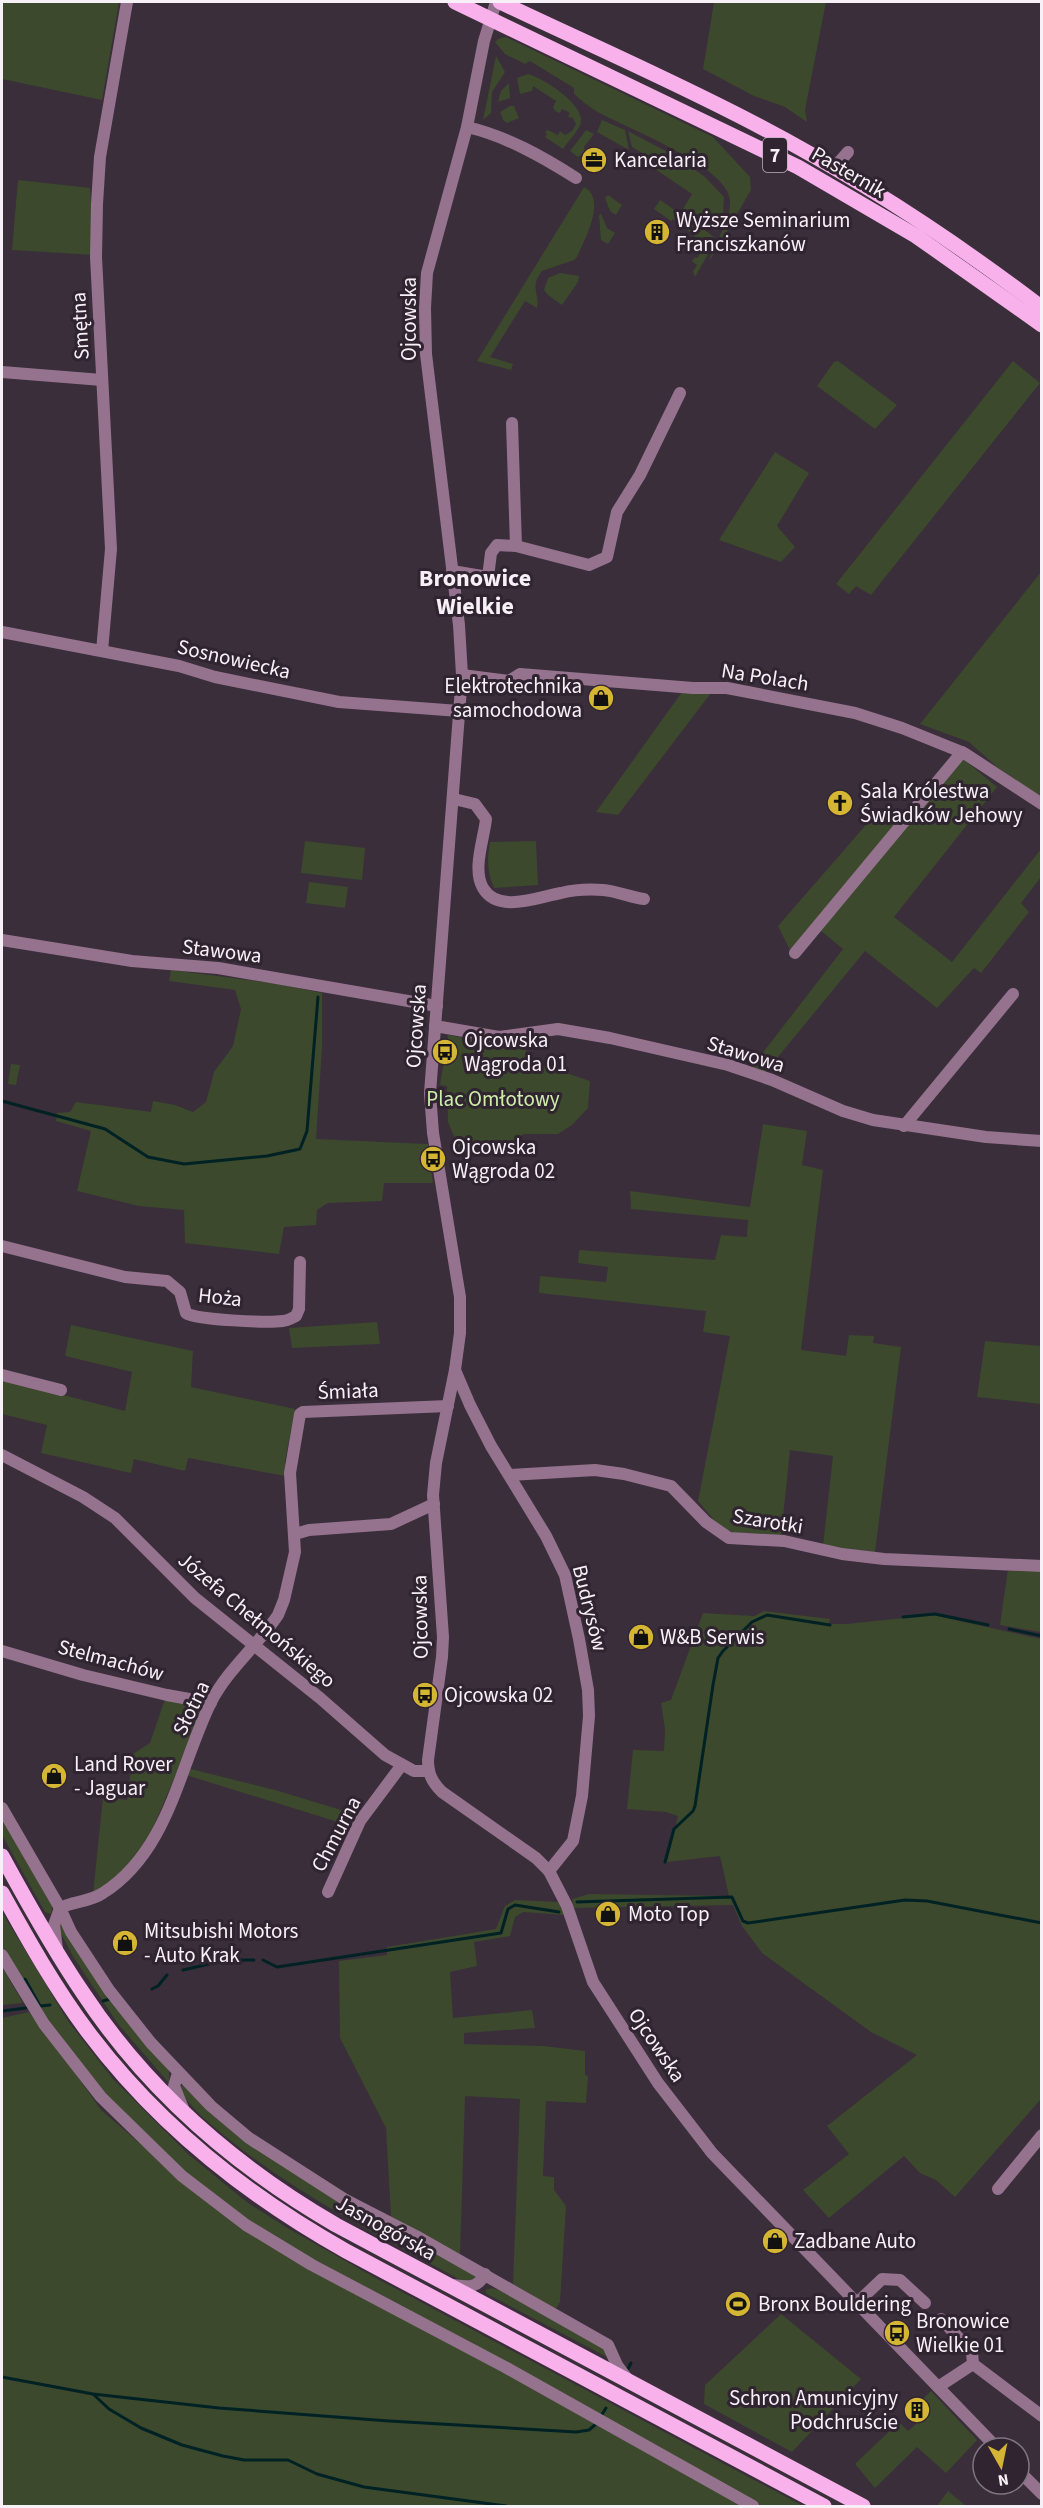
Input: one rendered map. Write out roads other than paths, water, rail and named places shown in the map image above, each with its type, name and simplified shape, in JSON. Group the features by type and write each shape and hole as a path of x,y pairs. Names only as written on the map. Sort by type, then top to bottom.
{"main road":[{"name":"7","path":"455,2 491,19"},
{"name":"Pasternik","path":"498,2 758,125 834,168 924,224 991,269 1041,308"},
{"name":"Pasternik","path":"491,19 753,143 840,190 957,263 1041,325"},
{"name":"Jasnogórska","path":"2,1856 57,1952 89,2002 120,2043 187,2115 237,2159 295,2200 447,2284 863,2506"},
{"name":"Jasnogórska","path":"2,1893 59,1990 100,2048 156,2111 237,2182 279,2211 346,2251 824,2506"}],"street":[{"name":"Smętna","path":"102,651 111,549 96,258 97,204 100,157 127,2"},
{"name":"Ojcowska","path":"498,2 484,41 467,127 427,273 425,308 426,354 462,675 430,1093 431,1117 460,1297 460,1333 455,1370 436,1463 434,1504 443,1637 428,1760 429,1771 432,1780 442,1792 536,1858 549,1871 567,1906 593,1982 658,2083 712,2153 985,2436"},
{"path":"467,127 490,132 556,165 576,178"},
{"path":"834,168 848,152"},
{"path":"2,372 102,380"},
{"path":"452,571 488,578 491,553 497,545 516,546 589,565 607,557 617,512 644,467 680,393"},
{"path":"512,423 516,546"},
{"name":"Sosnowiecka","path":"2,632 179,666 215,676 339,702 459,711"},
{"name":"Na Polach","path":"462,675 509,681 520,674 693,688 727,688 855,713 902,728 962,752 1041,804"},
{"path":"795,953 962,752"},
{"path":"454,799 475,804 486,819 478,868 482,887 492,898 503,902 532,900 563,892 603,890 644,899"},
{"name":"Stawowa","path":"2,940 132,961 218,968 437,1006"},
{"path":"904,1126 1013,994"},
{"name":"Stawowa","path":"435,1026 499,1037 558,1029 610,1038 728,1065 772,1080 843,1111 873,1120 986,1137 1041,1141"},
{"name":"Hoża","path":"2,1246 125,1277 167,1281 180,1292 186,1313 213,1318 284,1321 296,1316 299,1309 300,1262"},
{"name":"Budrysów","path":"455,1370 491,1446 546,1536 565,1575 588,1690 589,1716 579,1819 573,1841 549,1871"},
{"path":"2,1374 61,1390"},
{"name":"Śmiała","path":"254,1645 270,1626 284,1600 295,1552 290,1473 300,1414 303,1412 448,1406"},
{"name":"Józefa Chełmońskiego","path":"2,1455 74,1492 115,1518 195,1598 385,1755 401,1766 414,1771 429,1771"},
{"name":"Szarotki","path":"510,1475 595,1470 624,1474 671,1486 706,1522 729,1538 784,1541 842,1554 884,1559 1041,1566"},
{"path":"295,1534 309,1530 391,1524 434,1504"},
{"name":"Słotna","path":"60,1908 101,1895 130,1873 142,1860 169,1806 211,1702 254,1645"},
{"name":"Stelmachów","path":"2,1651 83,1675 167,1695 211,1702"},
{"name":"Chmurna","path":"328,1892 360,1821 401,1766"},
{"path":"2,1808 60,1908 71,1932 110,1990 131,2019 178,2073 211,2106 249,2138 344,2199 485,2274 608,2345 613,2358 630,2382"},
{"path":"57,1952 54,1925 60,1908"},
{"path":"2,1955 44,2024 101,2097 155,2152 218,2204 271,2242 515,2373 753,2506"},
{"path":"178,2073 174,2086 187,2115"},
{"path":"998,2189 1041,2135"},
{"path":"447,2284 470,2287 477,2285 485,2274"},
{"path":"857,2303 882,2279 900,2280 926,2303"},
{"path":"941,2319 972,2352 973,2364 1041,2416"},
{"path":"938,2387 973,2364"}],"waterway":[{"path":"2,1101 105,1129 148,1157 184,1164 267,1156 300,1149 307,1131 318,997"},
{"path":"903,1617 935,1614 988,1625"},
{"path":"665,1862 674,1829 693,1811 695,1806 718,1658 752,1622 767,1615 830,1625"},
{"path":"1009,1629 1042,1636"},
{"path":"577,1902 732,1897 743,1921 748,1923 905,1900 927,1901 1042,1923"},
{"path":"263,1960 277,1967 501,1933 508,1909 515,1905 559,1912"},
{"path":"183,1970 231,1959"},
{"path":"241,1960 254,1960"},
{"path":"152,1989 158,1986 167,1975"},
{"path":"25,1979 40,2006"},
{"path":"103,2001 110,1999"},
{"path":"40,2006 50,2005"},
{"path":"2,2011 26,2008"},
{"path":"628,2369 631,2363"},
{"path":"2,2377 93,2394 219,2408 576,2432 589,2430 596,2424"},
{"path":"93,2394 109,2409 141,2428 182,2445 244,2460 288,2460 317,2474 364,2487 506,2506"},
{"path":"601,2416 606,2408"}],"place":[{"name":"Kancelaria","path":"594,160"},
{"name":"Wyższe Seminarium Franciszkanów","path":"657,232"},
{"name":"Elektrotechnika samochodowa","path":"601,698"},
{"name":"Sala Królestwa Świadków Jehowy","path":"840,803"},
{"name":"Ojcowska Wągroda 01","path":"445,1052"},
{"name":"Ojcowska Wągroda 02","path":"433,1159"},
{"name":"W&B Serwis","path":"641,1637"},
{"name":"Ojcowska 02","path":"425,1695"},
{"name":"Land Rover - Jaguar","path":"54,1776"},
{"name":"Moto Top","path":"608,1914"},
{"name":"Mitsubishi Motors - Auto Krak","path":"125,1943"},
{"name":"Zadbane Auto","path":"775,2241"},
{"name":"Bronx Bouldering","path":"738,2304"},
{"name":"Bronowice Wielkie 01","path":"897,2333"},
{"name":"Schron Amunicyjny Podchruście","path":"917,2410"}],"district":[{"name":"Bronowice Wielkie","path":"475,592"}],"park label":[{"name":"Plac Omłotowy","path":"493,1099"}]}
